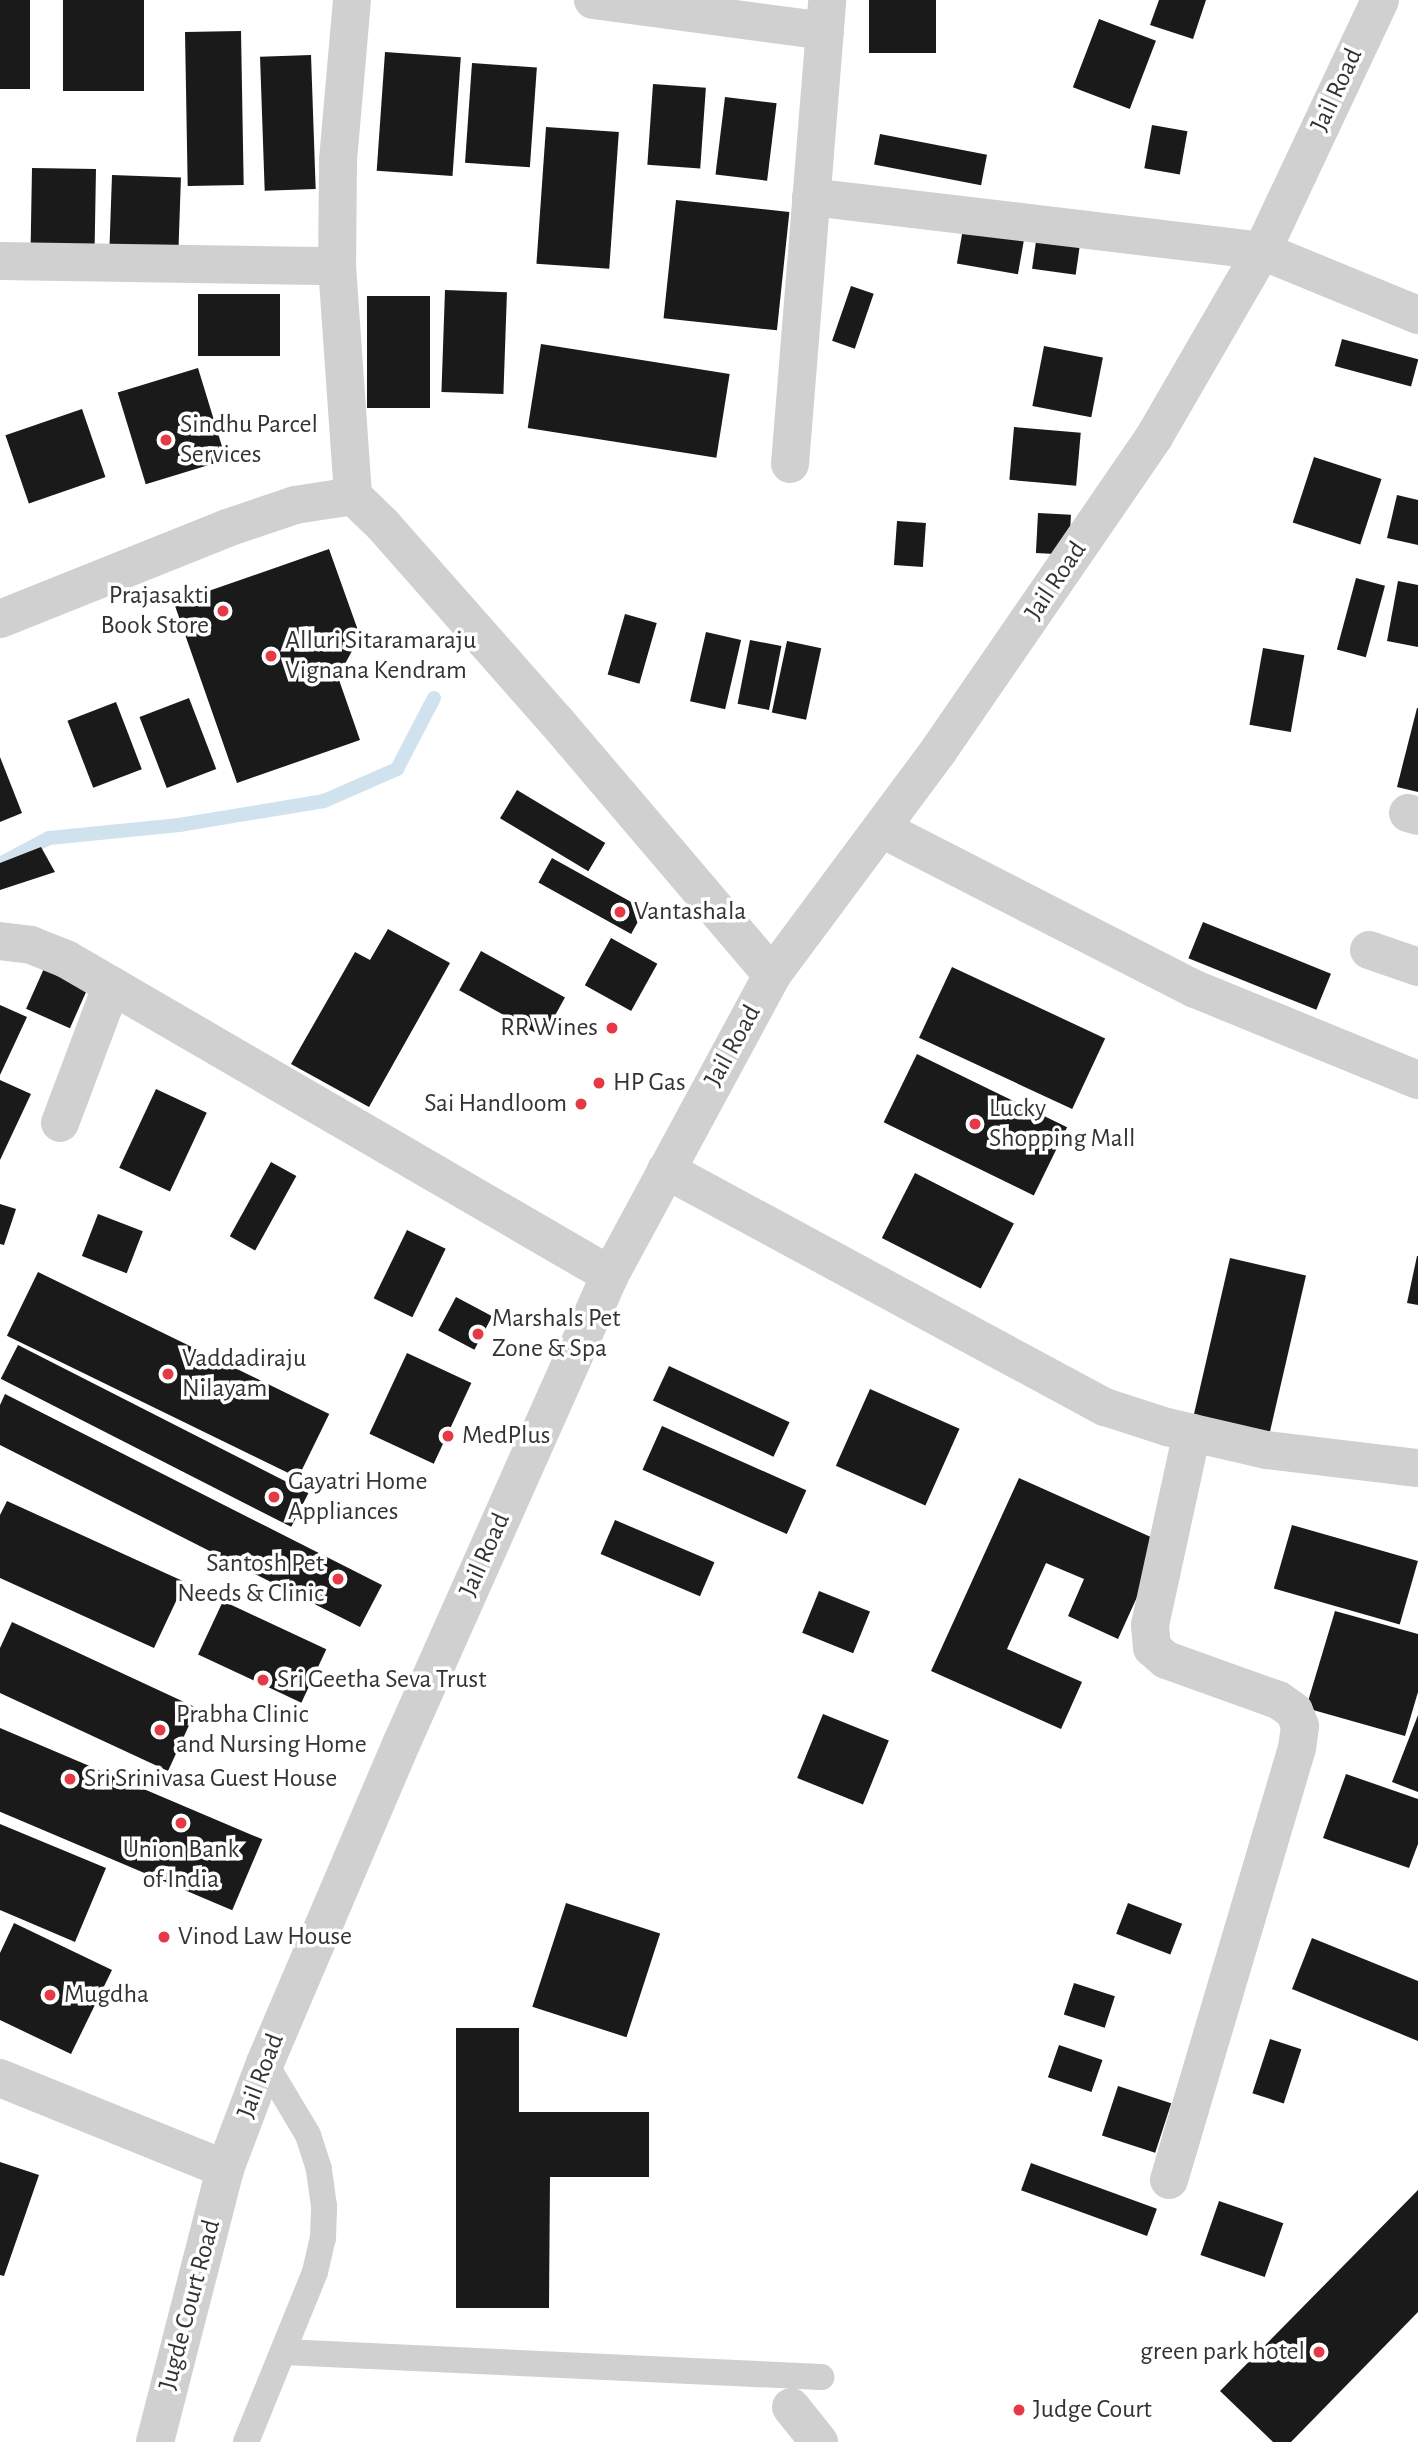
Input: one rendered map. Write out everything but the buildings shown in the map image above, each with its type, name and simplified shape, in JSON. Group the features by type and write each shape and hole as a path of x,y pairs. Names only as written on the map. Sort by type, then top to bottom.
{"street":[{"path":"352,0 338,160 337,265 353,496 383,525 556,720 772,975"},
{"path":"593,0 826,16 790,464"},
{"name":"Jail Road","path":"225,2169 264,2063 402,1742 610,1275 772,975 882,829 1154,438 1262,251 1380,0"},
{"path":"811,197 1262,251 1418,315"},
{"path":"0,261 337,265"},
{"path":"0,619 227,528 295,505 353,496"},
{"path":"882,829 1195,989 1418,1080"},
{"path":"0,941 43,950 112,985 610,1275"},
{"path":"1369,950 1418,967"},
{"path":"60,1123 112,985"},
{"path":"666,1170 1105,1407 1192,1433 1266,1450 1418,1468"},
{"path":"1169,2180 1297,1748 1300,1726 1294,1711 1278,1700 1166,1660 1152,1648 1150,1625 1192,1433"},
{"path":"0,2078 225,2169"},
{"name":"Jugde Court Road","path":"155,2442 225,2169"},
{"path":"791,2407 819,2442"}],"lane":[{"path":"246,2442 315,2272 323,2238 324,2206 319,2169 308,2134 264,2063"},
{"path":"284,2352 821,2377"}],"waterway":[{"path":"0,864 49,838 179,825 324,801 397,769 434,698"}],"place":[{"name":"Sindhu Parcel Services","path":"166,440"},
{"name":"Prajasakti Book Store","path":"223,611"},
{"name":"Alluri Sitaramaraju Vignana Kendram","path":"271,656"},
{"name":"Vantashala","path":"620,912"},
{"name":"RR Wines","path":"612,1028"},
{"name":"HP Gas","path":"599,1083"},
{"name":"Sai Handloom","path":"581,1104"},
{"name":"Lucky Shopping Mall","path":"975,1124"},
{"name":"Marshals Pet Zone & Spa","path":"478,1334"},
{"name":"Vaddadiraju Nilayam","path":"168,1374"},
{"name":"MedPlus","path":"448,1436"},
{"name":"Gayatri Home Appliances","path":"274,1497"},
{"name":"Santosh Pet Needs & Clinic","path":"338,1579"},
{"name":"Sri Geetha Seva Trust","path":"263,1680"},
{"name":"Prabha Clinic and Nursing Home","path":"160,1730"},
{"name":"Sri Srinivasa Guest House","path":"70,1779"},
{"name":"Union Bank of India","path":"181,1823"},
{"name":"Vinod Law House","path":"164,1937"},
{"name":"Mugdha","path":"50,1995"},
{"name":"green park hotel","path":"1319,2352"},
{"name":"Judge Court","path":"1019,2410"}]}
